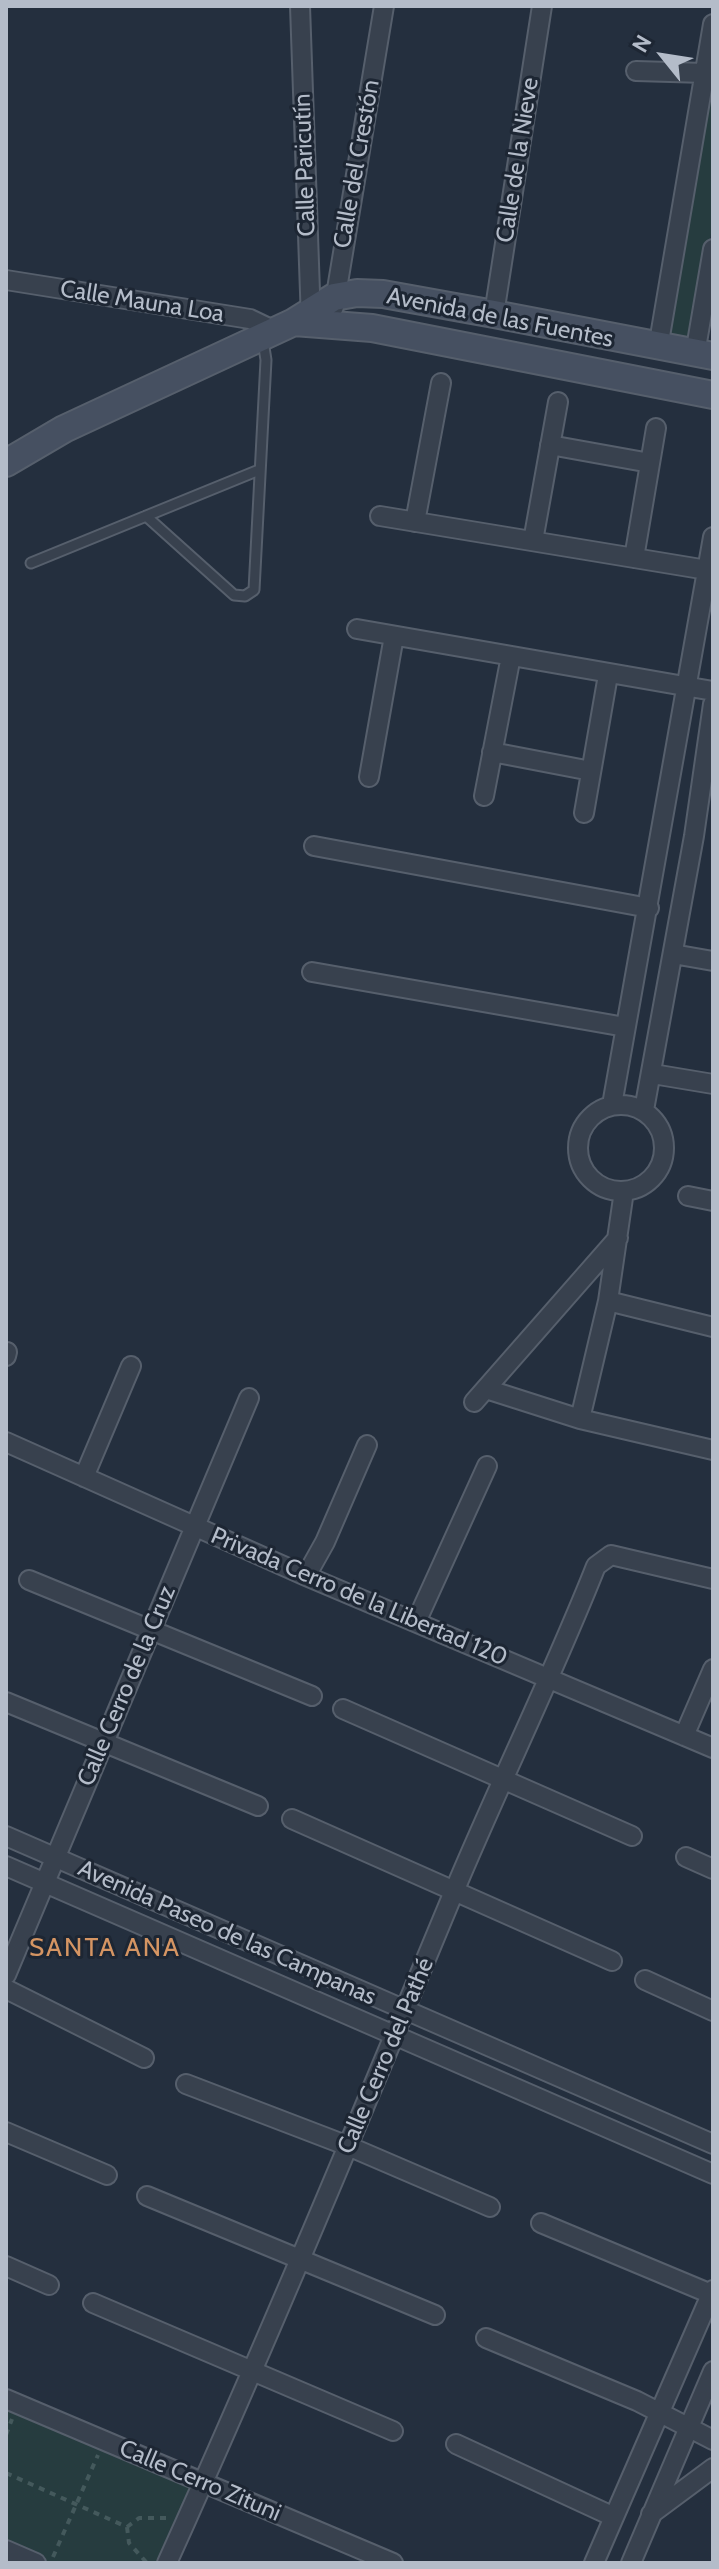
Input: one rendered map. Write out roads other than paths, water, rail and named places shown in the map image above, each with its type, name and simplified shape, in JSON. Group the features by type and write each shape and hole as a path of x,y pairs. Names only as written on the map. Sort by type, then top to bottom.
{"main road":[{"name":"Avenida de las Fuentes","path":"6,463 64,429 303,320 383,294 704,355"},
{"name":"Avenida de las Fuentes","path":"303,320 713,395"}],"street":[{"name":"Calle Paricutín","path":"300,6 303,320"},
{"name":"Calle del Crestón","path":"303,320 384,6"},
{"name":"Calle de la Nieve","path":"494,314 542,6"},
{"path":"658,348 713,24"},
{"path":"636,71 705,73"},
{"path":"704,355 713,249"},
{"name":"Calle Mauna Loa","path":"6,280 250,319 303,320"},
{"path":"415,522 441,383"},
{"path":"533,541 558,402"},
{"path":"634,558 656,428"},
{"path":"550,445 650,463"},
{"path":"380,516 707,570"},
{"path":"612,1105 713,537"},
{"path":"357,629 713,691"},
{"path":"369,777 394,636"},
{"path":"484,796 511,656"},
{"path":"584,813 608,675"},
{"path":"644,1110 694,836 713,704"},
{"path":"492,752 591,771"},
{"path":"694,836 713,839"},
{"path":"314,846 649,908"},
{"path":"673,954 713,961"},
{"path":"312,972 625,1027"},
{"path":"653,1074 713,1084"},
{"path":"612,1105 629,1105 644,1110 656,1121 663,1137 664,1154 658,1171 646,1184 624,1191 596,1185 584,1172 578,1154 579,1136 586,1122 597,1111 612,1105"},
{"path":"580,1419 608,1301 624,1191"},
{"path":"688,1196 713,1201"},
{"path":"618,1238 480,1396 713,1450"},
{"path":"608,1301 713,1327"},
{"path":"84,1477 131,1366"},
{"name":"Calle Cerro de la Cruz","path":"6,1975 249,1398"},
{"name":"Privada Cerro de la Libertad 120","path":"6,1442 306,1576 417,1620 713,1748"},
{"path":"306,1576 325,1542 367,1445"},
{"path":"417,1620 487,1466"},
{"name":"Calle Cerro del Pathé","path":"167,2563 254,2369 454,1892 551,1680 596,1566 611,1555 713,1579"},
{"path":"29,1580 312,1696"},
{"path":"684,1736 713,1669"},
{"path":"6,1702 258,1806"},
{"path":"343,1709 632,1836"},
{"path":"292,1819 612,1961"},
{"name":"Avenida Paseo de las Campanas","path":"6,1836 713,2144"},
{"path":"686,1857 713,1869"},
{"name":"Avenida Paseo de las Campanas","path":"6,1866 396,2033 713,2174"},
{"path":"645,1980 713,2011"},
{"path":"6,1989 144,2058"},
{"path":"186,2084 348,2146 490,2207"},
{"path":"6,2132 107,2175"},
{"path":"147,2196 435,2315"},
{"path":"541,2223 712,2292 594,2563"},
{"path":"6,2266 49,2285"},
{"path":"93,2303 254,2369 393,2431"},
{"path":"486,2338 661,2413 713,2440"},
{"path":"631,2563 713,2371"},
{"name":"Calle Cerro Zituni","path":"6,2399 393,2563"},
{"path":"456,2444 614,2517"},
{"path":"651,2514 713,2468"},
{"path":"6,2550 36,2563"}],"lane":[{"path":"146,516 234,595 245,596 254,590 266,360 303,320"},
{"path":"31,563 259,470"}],"district":[{"name":"SANTA ANA","path":"105,1948"}]}
